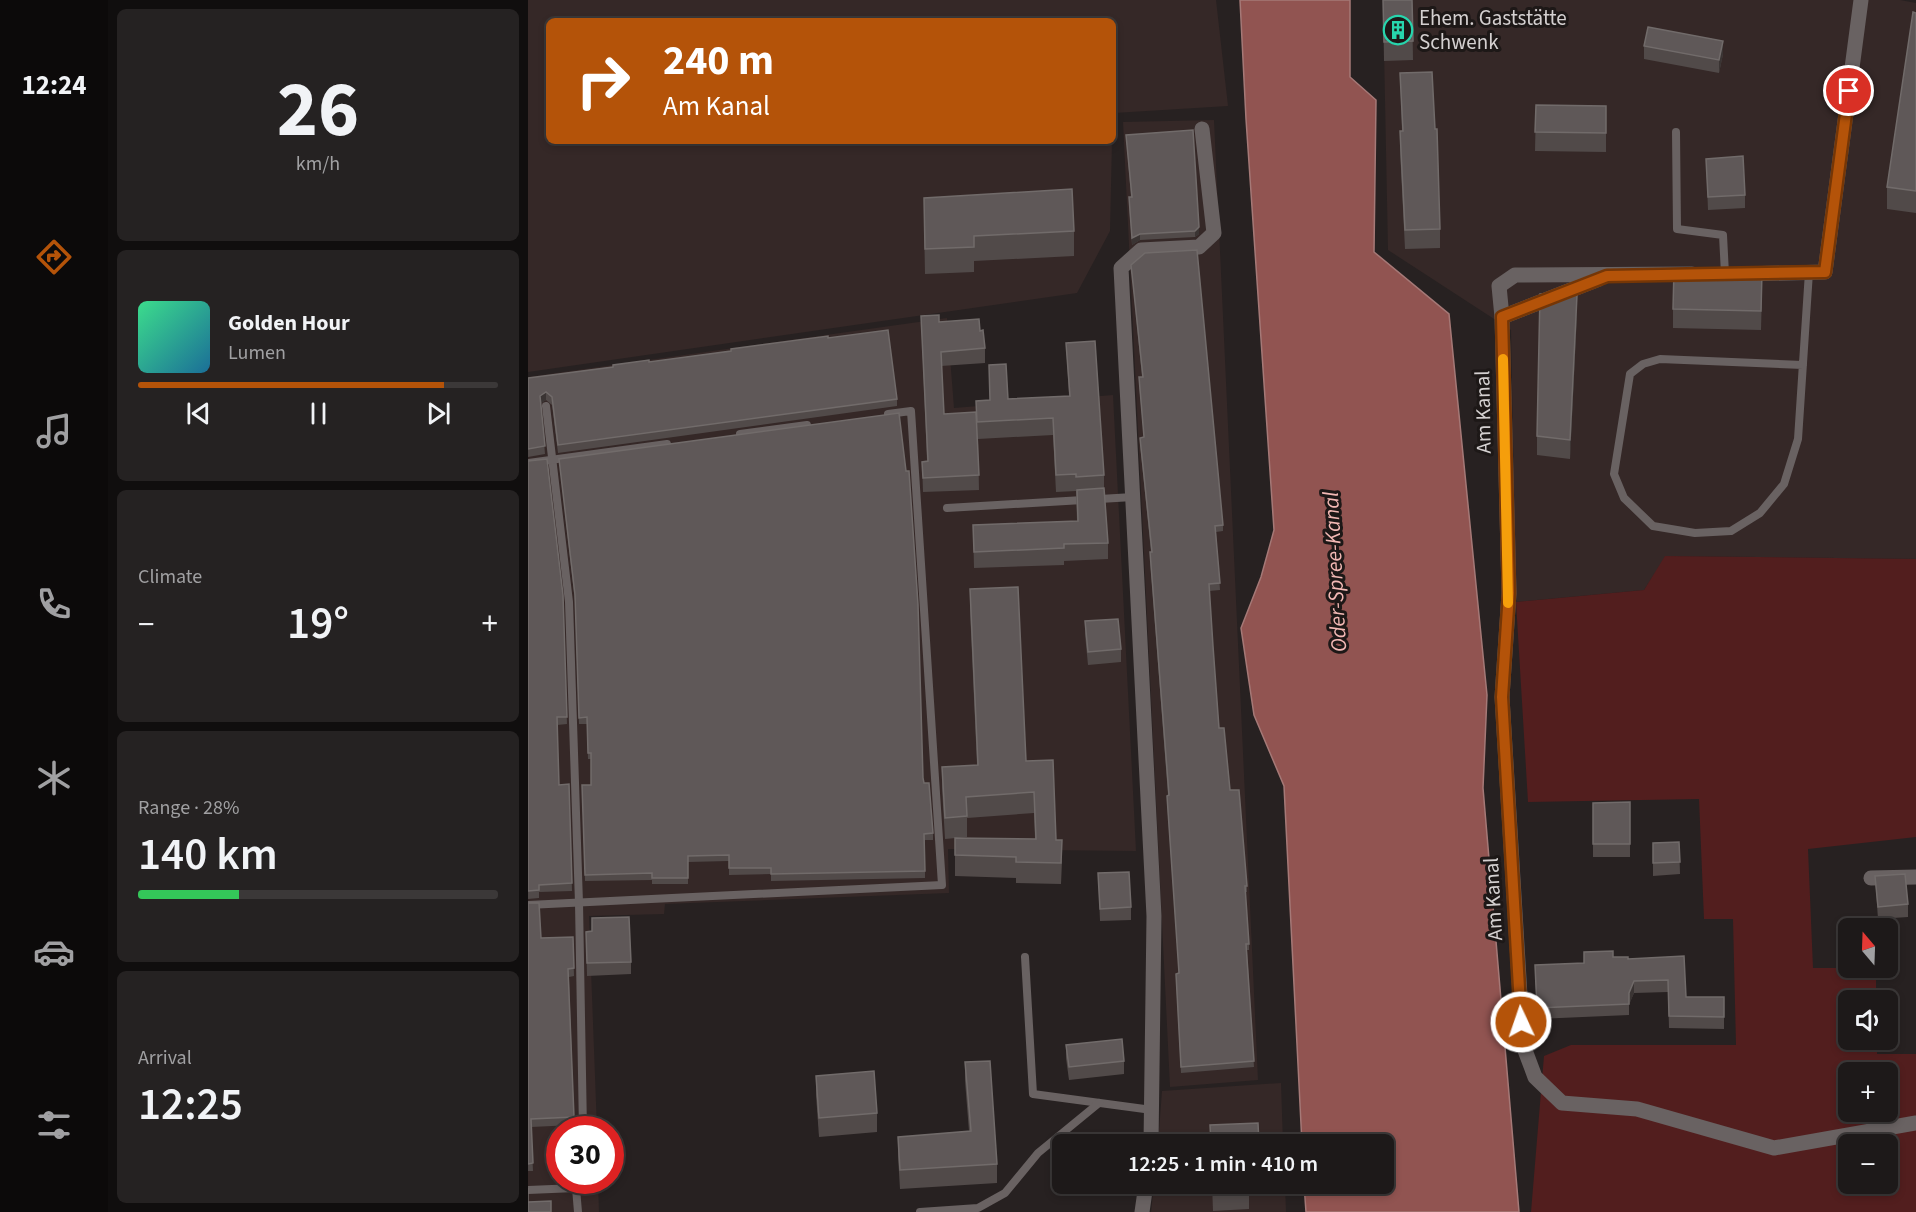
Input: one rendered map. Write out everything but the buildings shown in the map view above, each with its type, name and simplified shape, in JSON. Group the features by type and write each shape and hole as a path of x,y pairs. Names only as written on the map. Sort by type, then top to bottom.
{"street":[{"path":"1809,272 1825,272 1861,0"},
{"path":"1151,1134 1154,916 1121,268 1141,250 1199,248 1214,233 1202,129"},
{"name":"Am Kanal","path":"1809,272 1607,276 1515,275 1499,286 1502,317 1509,593 1502,697 1523,1045 1535,1077 1562,1102 1636,1109 1774,1148 1916,1123"},
{"name":"Am Kanal","path":"1502,317 1607,276"},
{"path":"1871,878 1916,877"},
{"path":"1142,1212 1145,1194"}],"lane":[{"path":"1676,132 1677,229 1723,235 1713,274"},
{"path":"1803,365 1660,360 1643,364 1630,374 1614,474 1624,498 1653,526 1695,534 1731,531 1760,513 1785,484 1798,439 1803,365 1809,272"},
{"path":"546,406 568,602 579,903 583,1116"},
{"path":"528,905 942,885 911,411 880,415"},
{"path":"733,435 816,424"},
{"path":"528,463 672,444"},
{"path":"947,508 1133,497"},
{"path":"1025,957 1033,1095 1152,1110"},
{"path":"920,1212 978,1208 1005,1192 1038,1153 1099,1103"},
{"path":"528,1190 546,1188"},
{"path":"578,1194 578,1212"}],"shaded area":[{"path":"528,0 1216,0 1228,106 1116,113 1116,18 546,18 546,144 1112,144 1110,231 1077,293 528,372"},
{"path":"1383,0 1900,0 1916,3 1916,559 1666,556 1644,590 1516,602 1511,330 1388,250"},
{"path":"1214,120 1258,1080 1170,1087 1123,122"},
{"path":"947,318 954,408 1113,395 1136,851 948,849 949,893 665,904 664,914 589,916 597,1116 546,1116 546,1194 598,1194 599,1212 528,1212 528,377"},
{"path":"1665,556 1916,559 1916,837 1808,849 1813,968 1838,968 1838,978 1876,978 1876,990 1838,990 1838,1050 1877,1050 1877,1054 1916,1054 1916,1212 1531,1212 1544,1056 1571,1045 1736,1045 1733,919 1704,919 1699,799 1528,802 1516,602 1644,590"},
{"path":"1281,1083 1283,1134 1159,1134 1162,1091"},
{"path":"1153,1194 1285,1194 1286,1212 1151,1212"}],"water":[{"name":"Oder-Spree-Kanal","path":"1240,0 1350,0 1350,77 1376,100 1374,252 1449,314 1487,695 1483,788 1519,1212 1306,1212 1305,1194 1394,1194 1394,1134 1301,1134 1284,786 1254,715 1241,628 1261,577 1274,530"}],"slow traffic":[{"path":"1503,359 1508,603"}],"place":[{"name":"Ehem. Gaststätte Schwenk","path":"1398,30"}],"route":[{"path":"1521,1022 1502,697 1509,593 1502,317 1607,276 1825,272 1849,91"}]}
